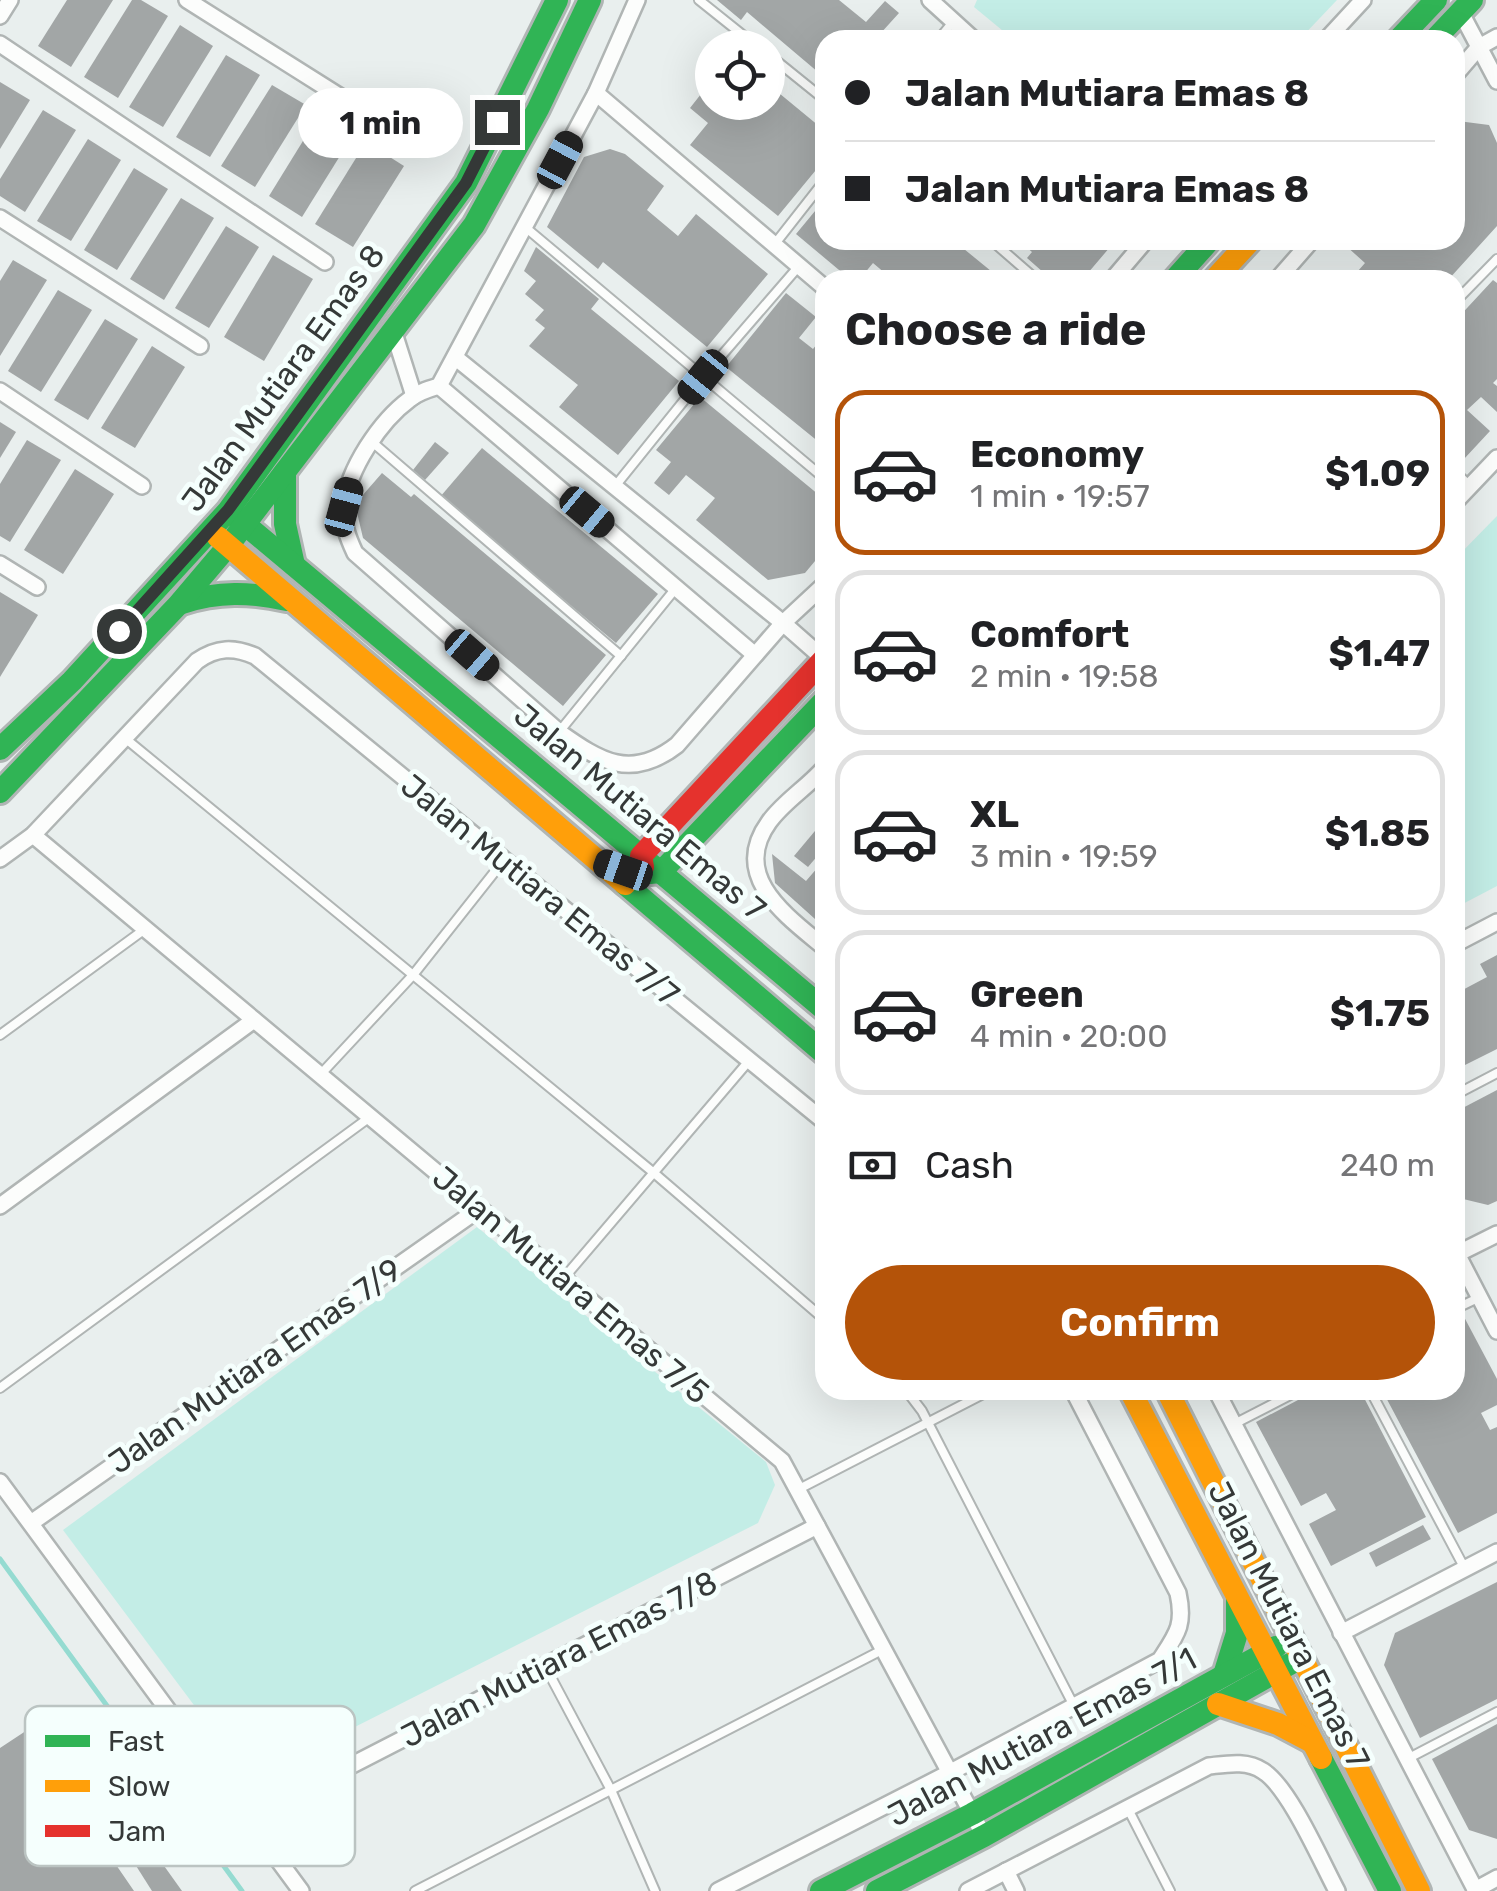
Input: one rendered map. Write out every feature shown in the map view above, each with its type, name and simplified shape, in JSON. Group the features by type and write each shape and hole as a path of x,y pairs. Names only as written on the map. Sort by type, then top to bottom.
{"street":[{"path":"0,16 10,0"},
{"path":"187,0 412,142"},
{"name":"Jalan Mutiara Emas 8","path":"0,792 178,605 466,183 557,0"},
{"name":"Jalan Mutiara Emas 8","path":"236,518 286,472 474,224 538,109 590,0"},
{"path":"637,0 596,93 456,358 439,386 414,396 371,440 352,475 344,507 346,533 356,552 560,732 608,762 645,762 676,744 783,623 815,593"},
{"path":"930,0 949,12"},
{"path":"1335,30 1362,0"},
{"path":"1408,30 1436,0"},
{"path":"1443,30 1466,6 1479,47 1497,81"},
{"path":"1465,63 1479,47 1497,37"},
{"path":"0,44 325,262"},
{"path":"596,93 815,280"},
{"path":"0,218 200,346"},
{"path":"1120,270 1138,250"},
{"path":"1183,270 1201,250"},
{"path":"1223,270 1242,250"},
{"path":"1286,270 1303,250"},
{"path":"394,333 414,396"},
{"path":"456,358 815,651"},
{"path":"439,386 755,655"},
{"path":"0,391 142,486"},
{"path":"1465,491 1497,458"},
{"path":"286,472 285,524 294,565"},
{"name":"Jalan Mutiara Emas 7","path":"236,518 815,1002"},
{"name":"Jalan Mutiara Emas 8","path":"0,749 220,539"},
{"name":"Jalan Mutiara Emas 7","path":"220,539 815,1045"},
{"path":"0,564 37,587"},
{"path":"178,605 200,596 233,592 291,601"},
{"name":"Jalan Mutiara Emas 7/7","path":"126,739 207,654 232,648 255,656 815,1114"},
{"path":"654,908 649,867 815,670"},
{"path":"603,864 623,870 649,867 815,709"},
{"path":"0,860 33,835 126,739"},
{"path":"815,782 768,823 757,859 762,886 777,908 815,940"},
{"name":"Jalan Mutiara Emas 7/5","path":"33,835 782,1461 984,1836"},
{"path":"1465,939 1497,922"},
{"path":"0,1206 254,1020"},
{"name":"Jalan Mutiara Emas 7/9","path":"31,1523 479,1209"},
{"path":"1465,1248 1497,1234"},
{"path":"1465,1270 1497,1331"},
{"path":"718,1891 1160,1660 1179,1630 1182,1610 1178,1593 1077,1400"},
{"name":"Jalan Mutiara Emas 7","path":"1135,1400 1390,1891"},
{"name":"Jalan Mutiara Emas 7","path":"1172,1400 1419,1891"},
{"path":"1221,1400 1476,1890 1497,1878"},
{"path":"0,1482 165,1706"},
{"name":"Jalan Mutiara Emas 7/8","path":"355,1764 817,1526"},
{"path":"1341,1632 1497,1552"},
{"path":"1224,1675 1238,1632 1237,1596"},
{"name":"Jalan Mutiara Emas 7/1","path":"877,1891 984,1836 1218,1704 1271,1662 1297,1648"},
{"name":"Jalan Mutiara Emas 7/1","path":"821,1891 972,1814 1224,1675 1271,1662"},
{"path":"1218,1704 1287,1727 1315,1744"},
{"path":"968,1891 1210,1766 1239,1763 1262,1769 1281,1787 1336,1891"},
{"path":"283,1866 301,1891"},
{"path":"1006,1871 1016,1891"}],"lane":[{"path":"700,0 737,30"},
{"path":"785,68 815,92"},
{"path":"774,244 815,193"},
{"path":"525,228 815,472"},
{"path":"1003,250 1026,270"},
{"path":"1465,292 1497,259"},
{"path":"614,486 799,266"},
{"path":"371,440 621,656"},
{"path":"1465,481 1470,486"},
{"path":"560,732 676,588"},
{"path":"126,739 815,1311"},
{"path":"320,1075 413,974 504,860"},
{"path":"0,1035 145,929"},
{"path":"563,1279 749,1060"},
{"path":"1465,1090 1497,1073"},
{"path":"0,1388 370,1117"},
{"path":"1465,1304 1479,1297"},
{"path":"914,1400 1074,1706"},
{"path":"797,1490 972,1400"},
{"path":"1234,1424 1281,1400"},
{"path":"1375,1400 1464,1569"},
{"path":"415,1891 883,1650"},
{"path":"545,1666 611,1790 655,1891"},
{"path":"1407,1759 1497,1712"},
{"path":"1127,1808 1170,1891"}],"green space":[{"path":"977,0 1337,0 1308,30 1002,30 974,7"},
{"path":"1497,516 1497,886 1465,903 1465,549"},
{"path":"477,1227 766,1462 775,1485 758,1523 355,1727 355,1706 195,1706 63,1530"}],"building":[{"path":"67,0 113,0 71,67 38,46"},
{"path":"132,0 141,0 168,16 118,98 84,77"},
{"path":"717,0 839,0 866,22 885,1 899,13 884,30 815,30 815,70 785,44 785,30 768,30 747,12 741,20"},
{"path":"180,25 213,46 163,127 129,107"},
{"path":"226,55 260,75 210,157 176,137"},
{"path":"0,82 30,100 0,149"},
{"path":"272,85 306,105 255,187 221,166"},
{"path":"785,98 815,123 815,171 778,216 690,145 708,123 704,120 785,120"},
{"path":"43,110 76,130 25,212 0,196 0,179"},
{"path":"319,115 353,135 302,217 269,196"},
{"path":"1465,122 1489,125 1497,143 1497,226 1457,270 1359,270 1365,263 1351,250 1465,250"},
{"path":"88,139 121,160 71,241 37,221"},
{"path":"366,142 404,166 353,247 315,224"},
{"path":"610,149 625,154 664,186 647,210 678,236 696,214 768,274 707,347 603,262 598,269 547,227 584,157"},
{"path":"134,168 168,189 117,270 84,250"},
{"path":"181,198 214,218 164,300 130,279"},
{"path":"815,211 815,250 796,234"},
{"path":"226,226 259,247 209,328 175,308"},
{"path":"536,247 599,299 591,309 679,381 618,455 559,407 578,385 529,346 545,328 535,320 544,310 525,294 536,281 524,271"},
{"path":"815,250 965,250 990,270 881,270 873,263 867,270 839,270"},
{"path":"1030,250 1108,250 1090,270 1041,270 1027,258"},
{"path":"273,255 313,279 264,361 224,337"},
{"path":"13,260 47,280 0,356 0,281"},
{"path":"1493,280 1497,283 1497,379 1493,383 1497,386 1497,412 1481,397 1467,410 1490,431 1465,458 1465,310"},
{"path":"58,290 92,310 41,392 8,371"},
{"path":"786,293 815,316 799,338 813,349 815,346 815,439 726,367"},
{"path":"105,319 138,339 88,420 54,400"},
{"path":"152,346 185,367 135,448 101,428"},
{"path":"700,397 815,492 815,561 805,573 768,580 696,520 715,498 686,475 669,495 654,483 671,462 656,450"},
{"path":"0,422 16,432 0,458"},
{"path":"27,440 61,460 10,542 0,536 0,484"},
{"path":"435,442 449,453 425,480 413,470"},
{"path":"482,448 658,594 616,643 440,497"},
{"path":"75,469 114,494 63,574 24,550"},
{"path":"382,473 411,497 414,494 606,655 563,706 363,538 355,504"},
{"path":"0,592 38,615 0,677"},
{"path":"815,831 815,859 808,867 794,856"},
{"path":"772,854 806,881 815,871 815,919 775,883"},
{"path":"1497,955 1497,1049 1465,1065 1465,989 1487,977 1480,964"},
{"path":"1497,1090 1497,1201 1488,1205 1465,1199 1465,1107"},
{"path":"1465,1319 1497,1379 1497,1405 1481,1413 1490,1430 1497,1427 1497,1513 1458,1533 1387,1400 1465,1400"},
{"path":"1298,1400 1365,1400 1426,1517 1331,1566 1309,1524 1336,1510 1326,1493 1301,1506 1256,1422"},
{"path":"1423,1525 1431,1539 1376,1567 1369,1553"},
{"path":"1497,1582 1497,1699 1420,1738 1384,1665 1395,1633"},
{"path":"1497,1724 1497,1839 1469,1830 1432,1759"},
{"path":"25,1732 25,1866 117,1866 134,1891 0,1891 0,1748"},
{"path":"136,1866 164,1866 182,1891 152,1891"}],"waterway":[{"path":"0,1559 107,1706"},
{"path":"224,1866 242,1891"}],"traffic: fast":[{"path":"0,749 72,681 228,511 466,183 557,0"},
{"path":"0,792 178,605 228,546 474,225 538,109 590,0"},
{"path":"1408,30 1436,0"},
{"path":"1444,30 1472,0"},
{"path":"1183,270 1201,250"},
{"path":"285,472 285,524 294,565"},
{"path":"235,516 815,1002"},
{"path":"182,603 235,594 287,600"},
{"path":"650,873 661,872 815,710"},
{"path":"625,884 815,1046"},
{"path":"1224,1675 1237,1633 1237,1601"},
{"path":"821,1891 972,1814 1276,1647"},
{"path":"877,1891 984,1836 1290,1664"},
{"path":"1321,1758 1390,1891"}],"traffic: slow":[{"path":"1223,270 1242,250"},
{"path":"218,537 625,884"},
{"path":"1135,1400 1321,1758"},
{"path":"1172,1400 1419,1891"},
{"path":"1218,1704 1278,1724 1312,1742"}],"traffic: jam":[{"path":"643,867 641,856 815,669"}],"route":[{"path":"119,631 228,510 466,183 497,122"}]}
